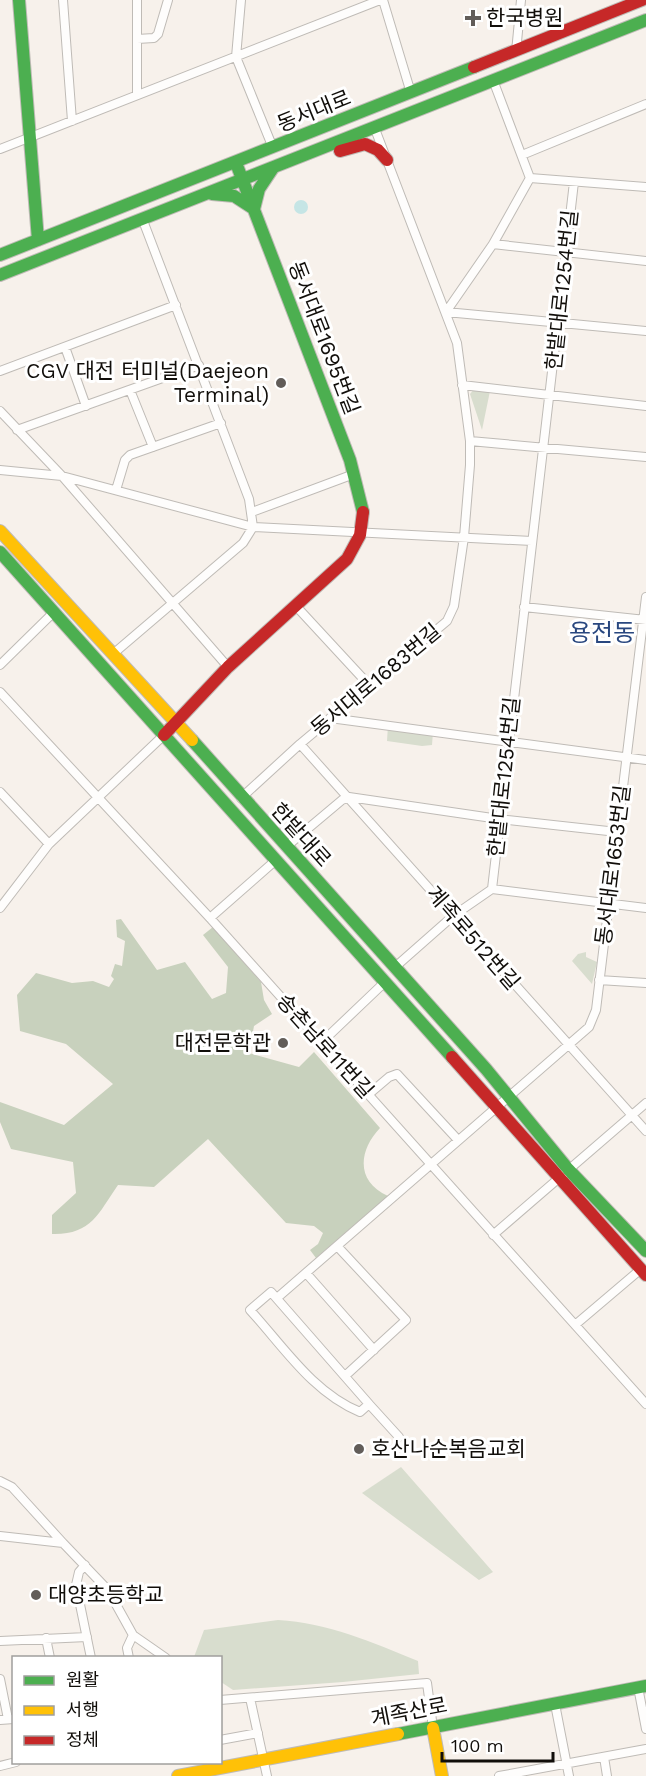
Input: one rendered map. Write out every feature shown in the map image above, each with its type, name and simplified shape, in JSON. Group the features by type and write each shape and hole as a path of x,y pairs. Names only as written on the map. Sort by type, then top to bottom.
{"main road":[{"path":"19,0 38,240"},
{"name":"동서대로","path":"0,255 642,0"},
{"name":"동서대로","path":"0,275 375,129 646,20"},
{"path":"318,151 328,154 365,144 378,150 387,160"},
{"name":"동서대로1695번길","path":"236,163 354,474 363,507 363,531"},
{"path":"202,195 234,196 254,209 259,188 275,167"},
{"name":"한밭대로","path":"0,531 175,721 510,1096 568,1169 646,1251"},
{"path":"164,735 228,667 347,559 357,547 363,531"},
{"name":"한밭대로","path":"0,552 386,981 497,1106 557,1178 644,1272"},
{"name":"계족산로","path":"178,1776 642,1686"},
{"path":"433,1728 442,1776"}],"street":[{"path":"63,0 72,121"},
{"path":"137,0 137,95"},
{"path":"137,39 154,38 158,34 168,0"},
{"path":"241,0 237,57 273,148"},
{"path":"0,149 381,0 411,93"},
{"path":"516,51 521,0"},
{"path":"493,80 530,178 493,244 446,312 646,331"},
{"path":"522,155 646,104"},
{"name":"동서대로1683번길","path":"242,798 330,718 447,621 454,606 464,537 470,441 457,343 375,129"},
{"path":"530,178 646,187"},
{"name":"한밭대로1254번길","path":"492,889 574,182"},
{"path":"113,654 243,543 253,526 252,512 220,423 142,218"},
{"path":"493,244 646,261"},
{"path":"0,371 176,305"},
{"path":"64,347 86,406"},
{"path":"17,430 199,365"},
{"path":"462,385 646,406"},
{"path":"130,390 153,447"},
{"path":"0,411 62,476 228,667"},
{"path":"116,490 127,458 220,423"},
{"path":"470,441 646,458"},
{"path":"0,470 62,476 253,526 532,541"},
{"path":"252,512 354,474"},
{"name":"동서대로1653번길","path":"369,1404 360,1412 344,1406 315,1383 250,1310 271,1292 276,1298 306,1273 497,1106 569,1047 589,1027 596,1010 646,597"},
{"path":"296,605 369,685"},
{"path":"524,607 645,620"},
{"path":"0,665 54,612"},
{"name":"송촌남로11번길","path":"0,692 210,918 646,1404"},
{"path":"330,718 509,744 646,760"},
{"path":"0,908 4,894 49,844 98,795 164,735"},
{"name":"계족로512번길","path":"300,744 646,1131"},
{"path":"0,792 49,844"},
{"path":"286,847 349,797 499,819 617,832"},
{"path":"210,918 276,860"},
{"path":"394,968 453,916 492,889 646,908"},
{"path":"599,980 646,983"},
{"path":"322,1042 386,981"},
{"path":"369,1094 389,1077 397,1074 458,1140"},
{"path":"492,1235 646,1103"},
{"path":"337,1246 406,1320 345,1376"},
{"name":"한밭대로","path":"575,1325 644,1272"},
{"path":"306,1273 374,1350"},
{"path":"276,1298 399,1437"},
{"path":"0,1481 12,1487 108,1590 133,1635 163,1656"},
{"path":"0,1536 63,1544"},
{"path":"85,1565 79,1572 76,1585 91,1656"},
{"path":"129,1656 127,1648 133,1635"},
{"path":"0,1641 87,1637"},
{"path":"46,1638 50,1656"},
{"path":"0,1679 7,1719"},
{"path":"225,1700 427,1683 433,1728"},
{"path":"642,1686 646,1729"},
{"path":"250,1698 267,1776"},
{"path":"555,1704 569,1776"},
{"path":"222,1740 258,1733"},
{"path":"499,1776 646,1749"},
{"path":"604,1757 607,1776"}],"green space":[{"path":"475,388 490,391 482,430 470,394"},
{"path":"388,725 433,732 432,745 422,746 387,741"},
{"path":"121,919 157,970 185,962 212,999 226,993 228,967 203,935 213,927 261,982 264,1000 272,1014 254,1026 249,1053 299,1067 314,1052 380,1128 367,1146 364,1165 370,1183 388,1196 316,1258 310,1250 318,1244 323,1233 314,1226 286,1223 208,1139 154,1187 118,1185 99,1214 85,1227 76,1231 52,1234 52,1215 76,1193 73,1162 11,1149 0,1122 0,1102 64,1125 113,1084 66,1044 20,1031 17,995 36,973 72,983 93,981 109,987 114,979 111,976 115,964 122,966 125,941 117,937 116,920"},
{"path":"586,952 586,957 597,962 592,984 572,961 578,954"},
{"path":"401,1467 493,1572 479,1580 362,1493"},
{"path":"278,1620 314,1625 350,1634 418,1661 419,1674 233,1690 222,1683 222,1656 194,1656 204,1630"}],"water":[{"path":"298,200 304,200 308,207 304,214 298,214 294,210 294,204"}],"traffic: fast":[{"path":"19,0 38,240"},
{"path":"0,275 646,20"},
{"path":"0,255 474,67"},
{"path":"236,163 350,460 363,512"},
{"path":"212,194 234,196 254,209 259,189 273,168"},
{"path":"0,552 452,1057"},
{"path":"192,740 486,1069 568,1169 646,1251"},
{"path":"398,1734 646,1686"}],"traffic: slow":[{"path":"0,531 192,740"},
{"path":"433,1728 442,1776"},
{"path":"178,1776 398,1734"}],"traffic: jam":[{"path":"474,67 642,0"},
{"path":"340,151 365,144 378,150 387,160"},
{"path":"164,735 228,667 347,559 360,535 363,512"},
{"path":"452,1057 646,1275"}],"place":[{"name":"한국병원","path":"473,18"},
{"name":"CGV 대전 터미널(Daejeon Terminal)","path":"281,383"},
{"name":"대전문학관","path":"283,1043"},
{"name":"호산나순복음교회","path":"359,1449"},
{"name":"대양초등학교","path":"36,1595"}],"district":[{"name":"용전동","path":"602,633"}]}
